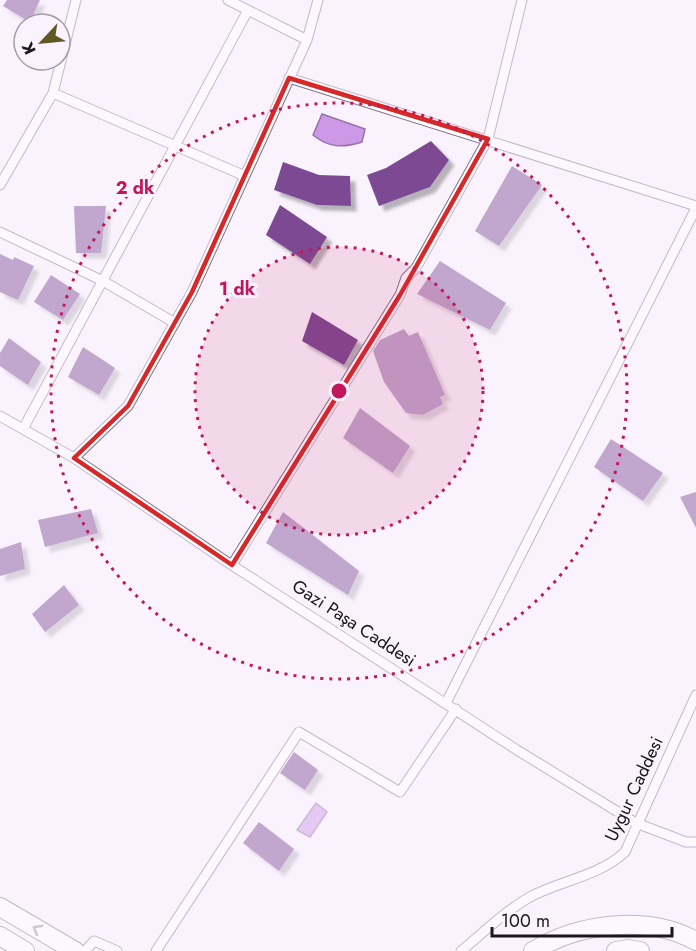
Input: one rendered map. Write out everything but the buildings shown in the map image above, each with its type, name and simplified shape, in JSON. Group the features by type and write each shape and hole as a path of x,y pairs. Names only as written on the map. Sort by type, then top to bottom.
{"highway":[{"path":"0,907 75,951"},
{"path":"533,951 552,939 587,929 629,925 659,930 696,941"},
{"path":"0,936 24,951"},
{"path":"615,951 628,948 640,951"}],"street":[{"path":"0,185 52,93 76,0"},
{"path":"228,0 307,39"},
{"path":"74,458 128,406 192,292 307,39 318,0"},
{"path":"232,565 400,295 406,278 416,268 488,139 522,0"},
{"path":"23,429 248,10"},
{"path":"289,78 488,139 696,207 446,703"},
{"path":"52,93 244,176"},
{"path":"0,232 103,281 175,323"},
{"name":"Gazi Paşa Caddesi","path":"0,416 74,458 232,565 636,823 687,842 696,842"},
{"name":"Uygur Caddesi","path":"461,951 528,898 553,885 611,865 625,852 636,823 696,695"},
{"path":"156,951 299,732 400,792 456,709"},
{"path":"85,951 94,941 117,951"}],"highlighted area":[{"path":"289,78 488,139 400,295 232,565 74,458 128,406 192,292"}],"shaded area":[{"path":"322,114 365,129 362,142 336,146 313,135"},
{"path":"316,803 327,812 310,837 297,830"}]}
